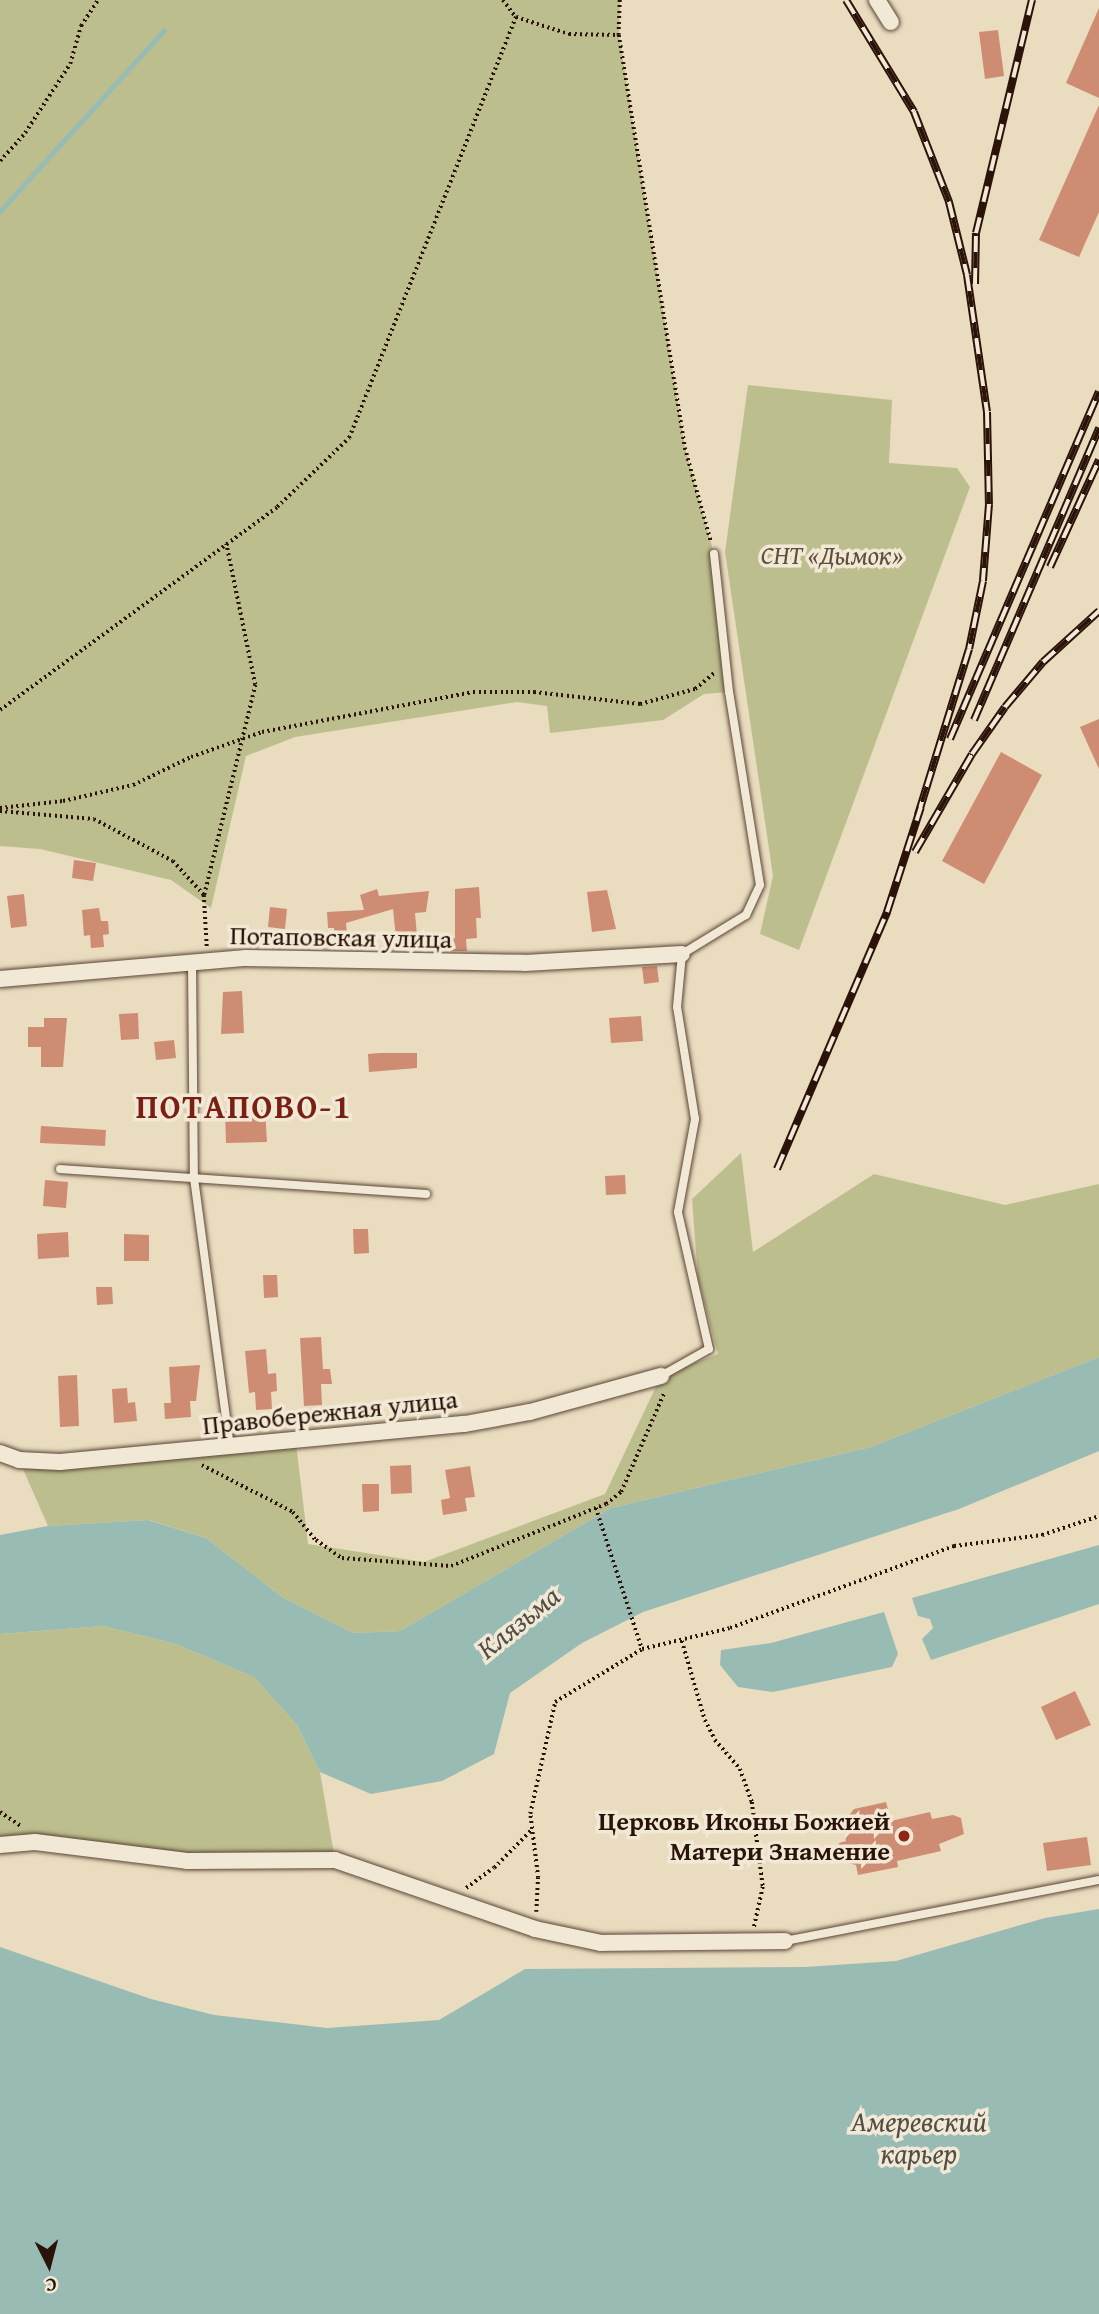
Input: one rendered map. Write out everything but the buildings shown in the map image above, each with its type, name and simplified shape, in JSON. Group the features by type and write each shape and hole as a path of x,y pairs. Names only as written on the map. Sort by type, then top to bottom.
{"street":[{"path":"877,0 891,22"},
{"name":"Потаповская улица","path":"0,979 115,973 200,961 525,963 682,954"},
{"name":"Правобережная улица","path":"0,1453 19,1460 60,1462 465,1424 530,1412 668,1372"},
{"path":"0,1845 35,1842 187,1861 335,1860 535,1929 601,1943 785,1941"}],"lane":[{"path":"668,1372 709,1349 678,1212 695,1119 677,1007 682,954 746,915 760,885 729,692 714,554"},
{"path":"200,961 194,1178 230,1448"},
{"path":"60,1169 425,1194"},
{"path":"785,1941 1099,1880"}],"path":[{"path":"0,161 25,133 70,64 80,26 99,0"},
{"path":"503,0 516,18 569,34 619,35"},
{"path":"620,0 619,35 685,448 714,554"},
{"path":"0,710 277,507 349,438 516,18"},
{"path":"200,961 204,895 255,685 226,544"},
{"path":"0,810 63,801 134,785 191,757 242,740 473,691 534,692 640,704 695,689 715,668"},
{"path":"0,810 94,819 173,861 204,895"},
{"path":"179,1451 293,1512 316,1540 342,1558 451,1566 597,1508 621,1492 668,1372"},
{"path":"597,1508 642,1649"},
{"path":"535,1929 538,1878 530,1814 555,1702 642,1649 730,1628 954,1546 1042,1535 1099,1517"},
{"path":"682,1641 705,1720 715,1740 740,1769 752,1802 763,1887 751,1941"},
{"path":"450,1899 494,1868 532,1829"}],"green space":[{"path":"0,0 620,0 619,35 685,448 714,554 729,692 704,694 663,720 550,733 547,706 517,702 295,737 246,756 211,908 171,880 40,849 0,846"},
{"name":"СНТ «Дымок»","path":"748,385 892,400 889,463 957,468 970,487 799,950 760,934 773,876 725,552"},
{"path":"741,1153 753,1252 874,1174 1005,1205 1099,1184 1099,1357 871,1447 611,1508 400,1631 353,1633 282,1597 206,1538 149,1520 48,1526 19,1460 296,1443 308,1544 424,1562 605,1494 661,1376 718,1354 698,1278 692,1199"},
{"path":"103,1626 176,1644 254,1677 297,1725 320,1772 335,1860 187,1861 0,1845 0,1634"}],"water":[{"name":"Клязьма","path":"1099,1357 1099,1451 959,1509 643,1612 582,1643 510,1693 494,1754 442,1781 371,1794 320,1772 297,1725 254,1677 176,1644 103,1626 0,1634 0,1535 48,1526 148,1520 206,1538 282,1597 353,1633 400,1631 611,1508 871,1447"},
{"path":"1099,1545 1099,1604 931,1660 922,1639 933,1628 930,1619 918,1616 912,1598"},
{"path":"884,1612 898,1654 892,1667 773,1692 738,1687 720,1665 721,1650 771,1643"},
{"name":"Амеревский карьер","path":"1099,1909 1099,2314 0,2314 0,1947 151,1999 214,2015 327,2028 439,2020 525,1969 805,1967 896,1961 1045,1918"}],"waterway":[{"path":"0,211 164,30"}],"railway":[{"path":"846,0 914,112 949,202 967,275 987,412 989,504 983,581 969,649 918,815"},
{"path":"975,284 976,233 1032,0"},
{"path":"950,739 1099,392"},
{"path":"974,720 1099,428"},
{"path":"1050,567 1099,460"},
{"path":"915,852 972,754 1005,707 1043,662 1099,611"},
{"path":"777,1169 887,912 921,807"}],"place":[{"name":"Церковь Иконы Божией Матери Знамение","path":"904,1836"}],"district":[{"name":"ПОТАПОВО-1","path":"244,1107"}]}
